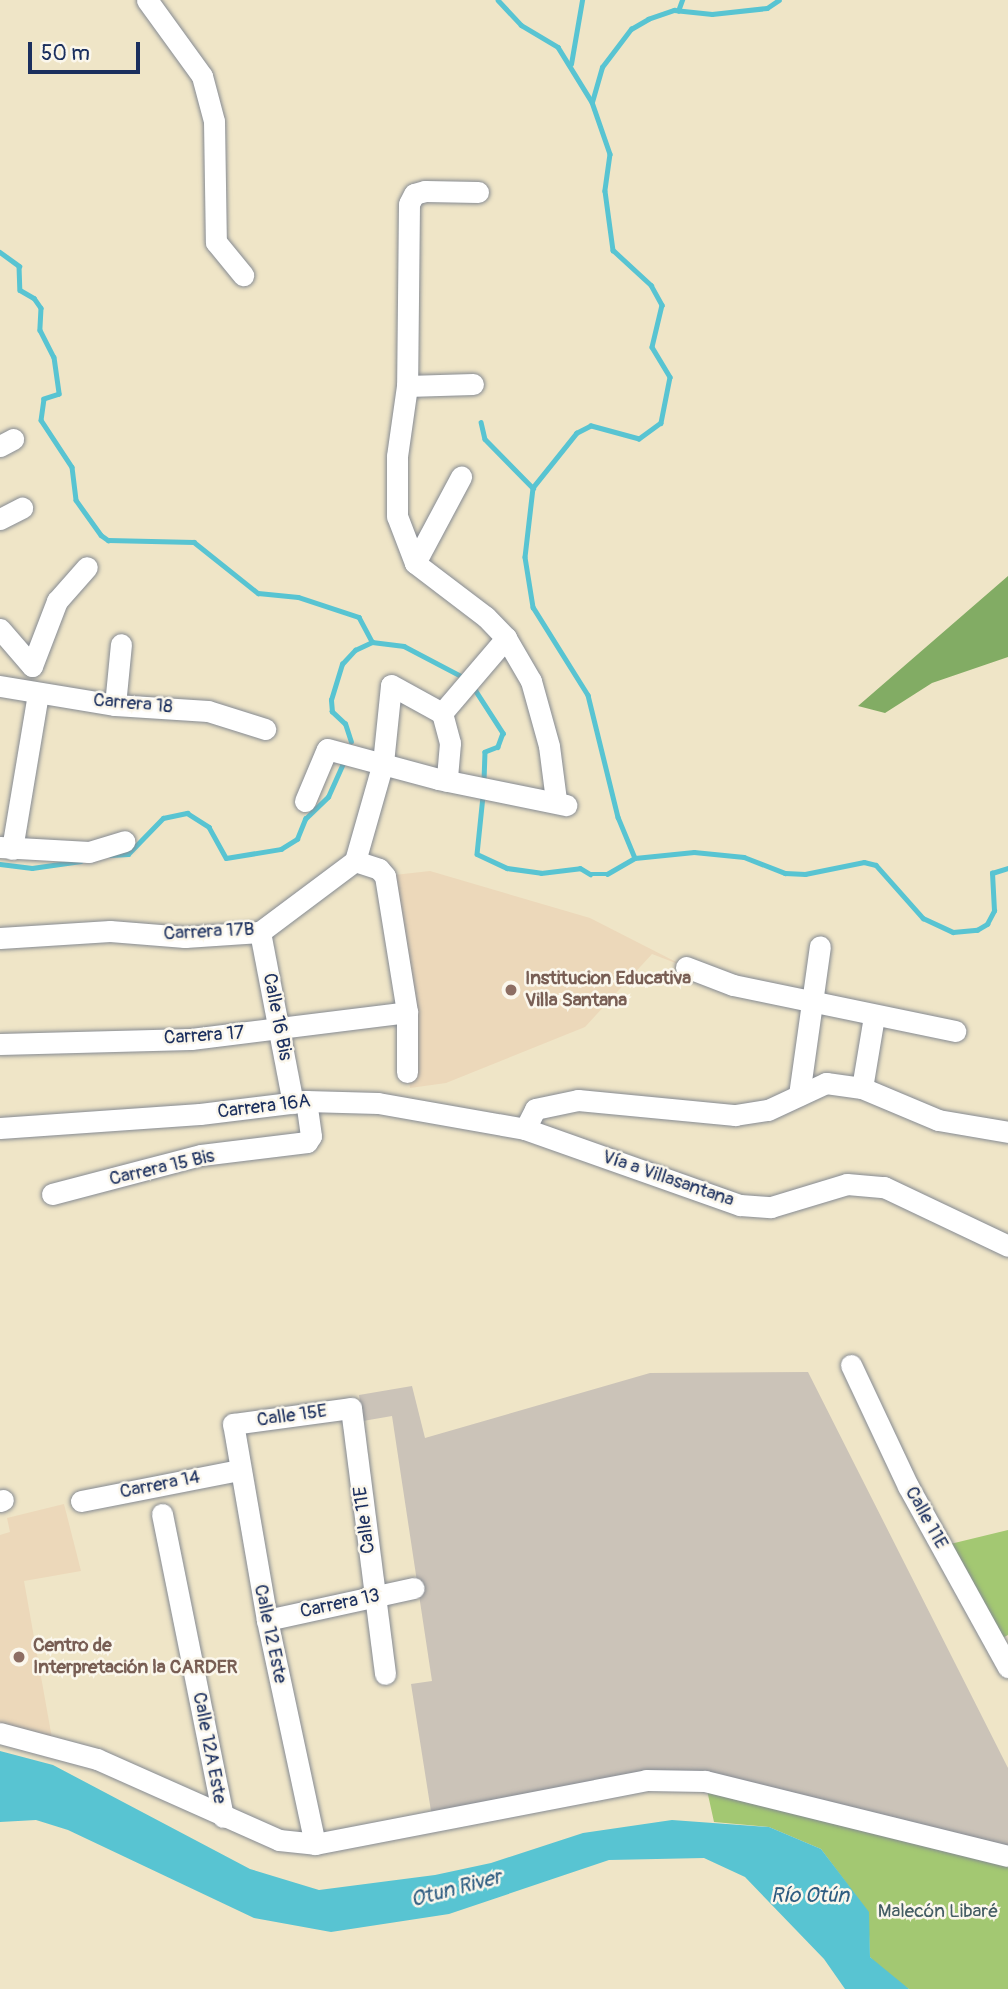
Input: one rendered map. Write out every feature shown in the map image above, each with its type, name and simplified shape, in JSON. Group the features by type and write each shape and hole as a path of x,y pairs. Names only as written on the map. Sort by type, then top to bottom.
{"street":[{"path":"147,0 202,76 214,121 216,242 243,275"},
{"path":"305,802 327,749 447,781 561,802 541,712 531,681 506,638 486,617 415,563 397,516 397,456 407,386 409,204 414,194 425,191 478,192"},
{"path":"407,386 473,384"},
{"path":"415,563 461,477"},
{"path":"0,519 22,508"},
{"path":"0,629 32,666 57,601 87,567"},
{"path":"442,713 506,638"},
{"path":"115,705 121,644"},
{"path":"407,1072 407,1013 385,876 379,869 355,861 383,763 391,685 442,713 450,743 447,781"},
{"name":"Carrera 18","path":"0,686 115,705 208,711 265,729"},
{"path":"37,694 6,848 89,852 124,841"},
{"name":"Carrera 17B","path":"0,939 110,931 186,937 260,932 355,861"},
{"name":"Calle 16 Bis","path":"260,932 299,1102 311,1136"},
{"path":"799,1095 820,946"},
{"path":"686,967 733,985 955,1031"},
{"name":"Carrera 17","path":"0,1044 191,1039 407,1013"},
{"path":"862,1088 874,1016"},
{"path":"525,1129 535,1109 578,1100 736,1115 768,1110 826,1083 862,1088 938,1120 1008,1132"},
{"name":"Carrera 16A","path":"0,1128 299,1102 378,1103 525,1129"},
{"name":"Vía a Villasantana","path":"525,1129 740,1205 771,1208 847,1184 884,1187 1008,1246"},
{"name":"Carrera 15 Bis","path":"52,1194 201,1155 289,1147 311,1136"},
{"name":"Calle 11E","path":"851,1365 908,1486 1008,1667"},
{"name":"Calle 11E","path":"351,1408 385,1674"},
{"name":"Calle 15E","path":"233,1424 351,1408"},
{"name":"Calle 12 Este","path":"233,1424 267,1620 315,1844"},
{"name":"Carrera 14","path":"81,1501 239,1470"},
{"name":"Calle 12A Este","path":"162,1514 223,1817"},
{"name":"Carrera 13","path":"267,1620 414,1588"},
{"path":"0,1733 88,1755 279,1840 315,1844 646,1780 705,1782 1008,1856"}],"shaded area":[{"name":"Institucion Educativa Villa Santana","path":"430,871 590,918 686,967 652,954 585,1027 446,1083 410,1088 385,876"},
{"path":"808,1372 1008,1768 1008,1856 705,1781 433,1824 411,1684 432,1681 392,1416 363,1421 359,1395 412,1386 425,1438 650,1373"},
{"name":"Centro de Interpretación la CARDER","path":"64,1504 81,1571 24,1581 53,1744 0,1733 0,1535 10,1532 7,1518"}],"green space":[{"path":"1008,576 1008,657 932,683 885,713 858,706"},
{"path":"1008,1530 1008,1635 995,1642 942,1546"},
{"name":"Malecón Libaré","path":"705,1781 1008,1856 1008,1989 909,1989 889,1977 870,1957 868,1912 821,1849 769,1827 714,1822"}],"water":[{"name":"Río Otún","path":"0,1751 53,1765 250,1869 319,1890 435,1875 491,1863 583,1833 672,1820 769,1827 821,1849 869,1912 870,1957 909,1989 845,1989 824,1959 745,1877 704,1858 609,1860 449,1914 331,1932 254,1918 68,1830 36,1820 0,1822"}],"waterway":[{"path":"498,0 521,25 558,47 592,102 610,154 605,191 613,250 651,285 662,305 652,347 670,377 661,423 639,439 591,426 577,433 533,488 525,557 533,607 588,695 618,817 635,858"},
{"path":"571,64 582,0"},
{"path":"678,11 682,0"},
{"path":"592,102 602,67 631,29 648,19 674,10 712,14 767,8 779,0"},
{"path":"0,252 19,266 20,290 34,298 41,308 40,330 54,357 59,394 44,399 41,420 72,467 76,500 101,535 108,540 194,542 258,593 298,597 359,617 372,641"},
{"path":"481,422 485,439 533,488"},
{"path":"351,742 345,724 332,712 331,700 342,664 355,650 372,642 404,646 463,677"},
{"path":"474,688 503,733 498,747 485,752 484,784"},
{"path":"110,855 128,854 163,818 187,813 209,827 226,858 281,849 297,839 305,819 328,797 345,759"},
{"path":"483,796 477,854 507,868 541,873 580,868 590,874 607,874 635,858 694,852 744,857 785,873 805,874 864,862 876,865 923,918 953,932 977,930 987,924 994,911 992,873 1008,868"},
{"path":"0,864 32,868 81,861"}],"place":[{"name":"Institucion Educativa Villa Santana","path":"511,990"},
{"name":"Centro de Interpretación la CARDER","path":"19,1657"}],"water label":[{"name":"Otun River","path":"456,1889"}]}
